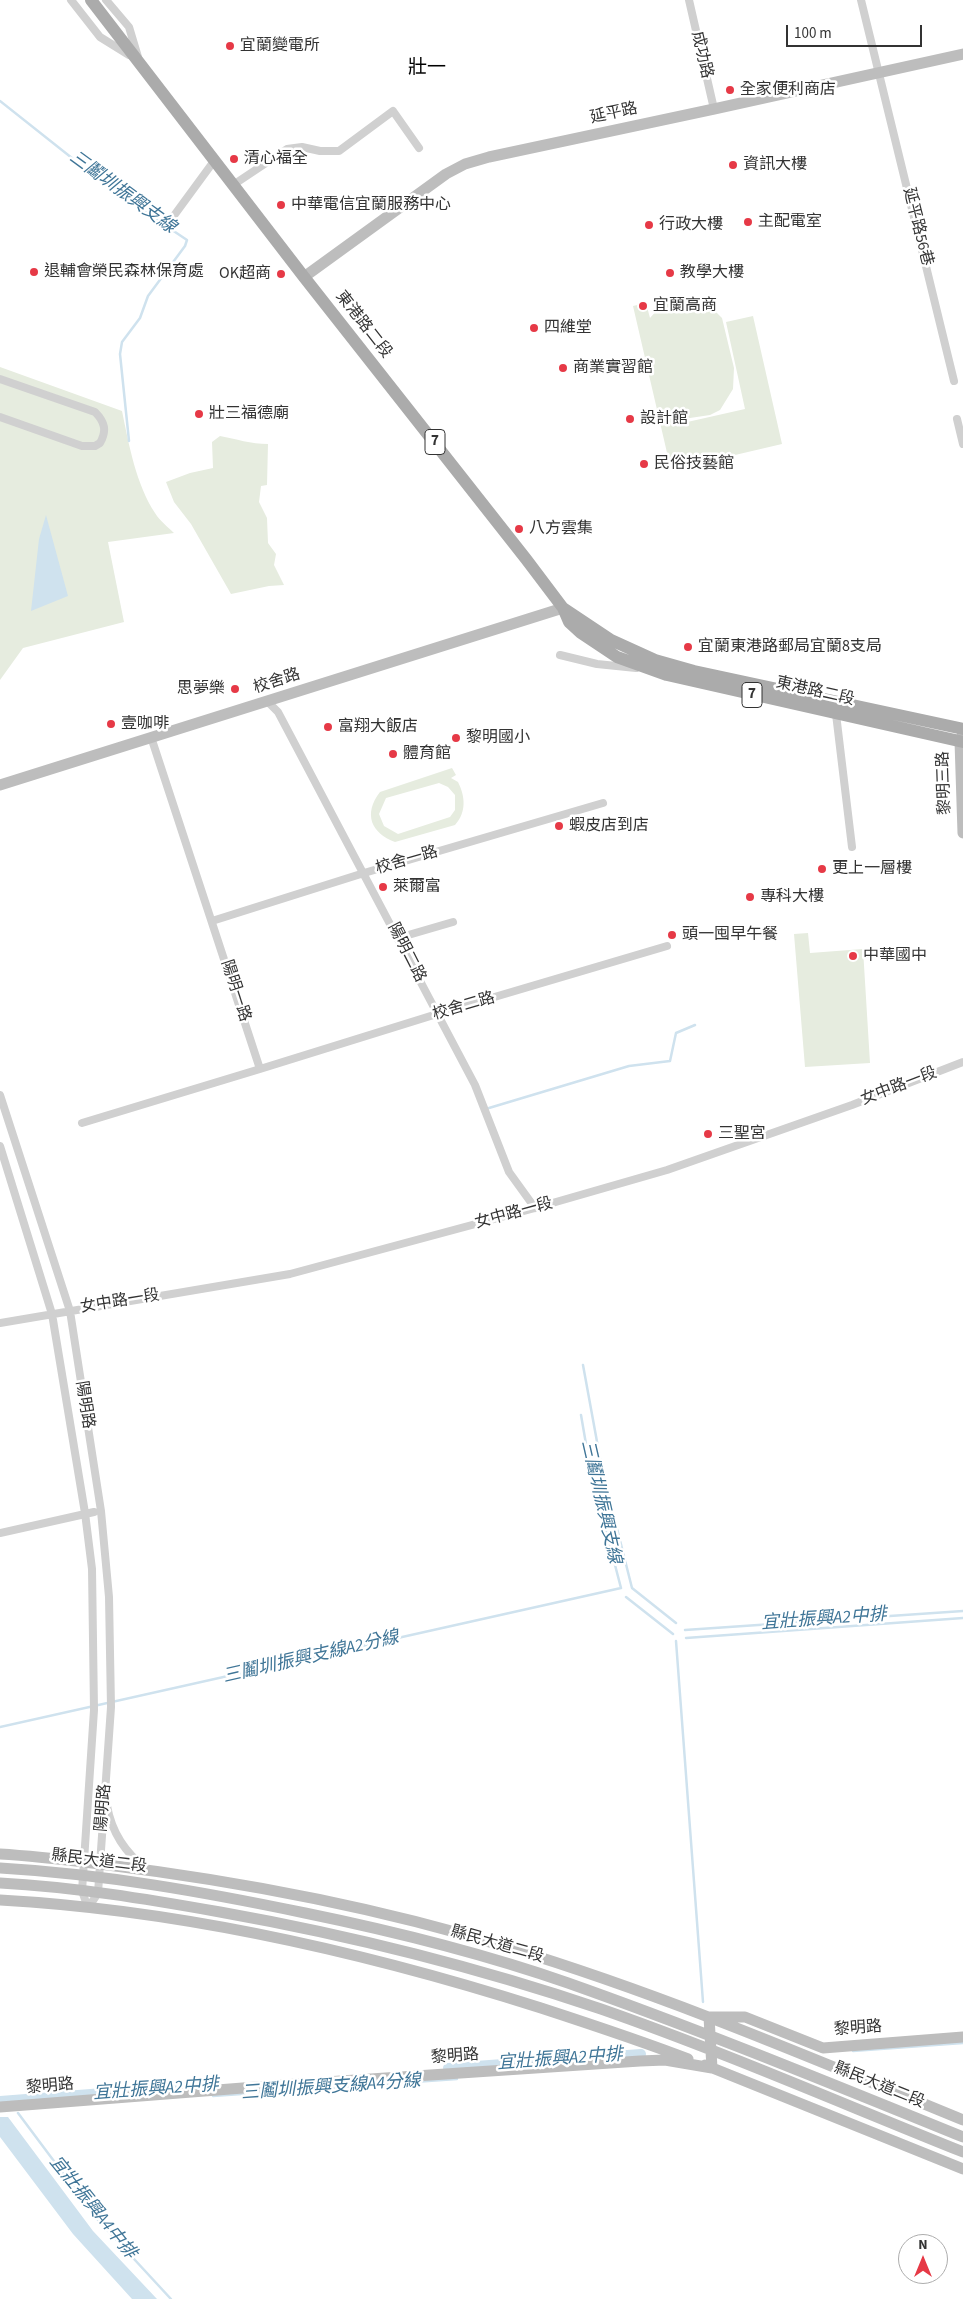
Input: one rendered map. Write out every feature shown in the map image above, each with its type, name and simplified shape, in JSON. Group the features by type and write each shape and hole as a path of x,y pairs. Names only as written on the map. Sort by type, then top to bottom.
{"main road":[{"name":"7","path":"91,0 139,61"},
{"name":"東港路二段","path":"139,61 214,161 408,407 563,608 569,622 594,643 646,669 684,680 836,714 962,736"},
{"name":"東港路二段","path":"563,608 611,640 655,660 962,736"}],"street":[{"name":"東港路二段","path":"71,0 100,37 139,61"},
{"name":"東港路二段","path":"106,0 129,27 139,61"},
{"name":"成功路","path":"689,0 714,109"},
{"name":"延平路56巷","path":"861,0 954,381"},
{"name":"延平路","path":"304,277 446,174 465,164 489,157 963,54"},
{"path":"233,185 287,149 302,147 320,151 339,151 394,111 419,148"},
{"path":"170,221 214,161"},
{"path":"0,379 95,412 104,422 105,430 100,443 95,446 82,446 0,417"},
{"path":"957,419 963,444"},
{"name":"校舍路","path":"0,785 563,608"},
{"path":"560,656 597,664 646,669"},
{"name":"陽明二路","path":"268,702 278,712 475,1085 509,1172 535,1208"},
{"path":"836,714 852,847"},
{"name":"黎明三路","path":"962,736 963,834"},
{"name":"陽明一路","path":"151,737 260,1069"},
{"name":"校舍一路","path":"212,921 364,873 603,803"},
{"path":"398,938 453,922"},
{"name":"校舍二路","path":"260,1069 436,1014 667,946"},
{"name":"女中路一段","path":"0,1323 290,1274 535,1208 667,1170 860,1102 963,1062"},
{"path":"82,1123 260,1069"},
{"name":"陽明路","path":"0,1094 70,1311 100,1511 110,1597 111,1707 98,1893"},
{"name":"陽明路","path":"0,1146 52,1314 89,1512 94,1640 94,1719 82,1891 88,1908"},
{"path":"0,1532 89,1512"},
{"path":"107,1784 108,1809 115,1833 124,1847 147,1869"},
{"name":"縣民大道二段","path":"0,1854 147,1869 224,1881 358,1908 508,1947 605,1979 709,2017 963,2120"},
{"name":"縣民大道二段","path":"0,1868 83,1875 183,1889 359,1924 487,1957 558,1979 710,2035 963,2137"},
{"name":"縣民大道二段","path":"0,1883 98,1893 267,1920 360,1940 486,1973 601,2009 711,2050 963,2152"},
{"path":"88,1908 98,1893"},
{"path":"0,1900 88,1908 184,1921 265,1936 423,1972 645,2042 963,2169"},
{"path":"358,1908 359,1924"},
{"path":"709,2017 712,2068"},
{"name":"黎明路","path":"709,2017 745,2017 823,2048 963,2037"},
{"path":"640,2061 646,2059 649,2054 649,2047 645,2042"},
{"path":"823,2048 823,2063"},
{"name":"黎明路","path":"4,2107 281,2085 640,2061 665,2060 712,2068"}],"shaded area":[{"path":"688,297 708,304 722,318 734,368 733,389 720,410 710,415 690,418 671,413 674,425 745,409 726,322 753,316 782,444 671,470 633,306 646,303 650,318 666,303"},
{"path":"0,367 122,411 134,464 148,502 157,516 174,533 108,542 124,622 23,648 0,680"},
{"path":"220,436 268,444 267,485 261,486 259,502 267,518 268,543 276,554 274,565 284,585 269,586 231,594 191,524 174,502 166,482 190,473 213,468 212,442"},
{"path":"452,768 456,775 451,778 458,782 463,798 462,815 455,825 395,842 380,833 372,822 372,808 380,792","holes":["439,783 448,787 455,795 455,810 450,817 398,834 384,826 379,814 386,798"]},
{"path":"808,933 810,953 863,949 870,1063 805,1067 794,934"}],"water":[{"path":"46,515 68,596 31,611 39,539"},
{"path":"0,2117 8,2117 93,2231 157,2299 132,2299 73,2234 0,2137"}],"waterway":[{"name":"三鬮圳振興支線","path":"0,101 111,189 187,240 185,246 148,296 140,318 122,342 120,354 129,441"},
{"path":"489,1108 629,1066 670,1061 676,1033 695,1025"},
{"path":"583,1365 602,1469 632,1588 676,1623"},
{"name":"三鬮圳振興支線A2分線","path":"0,1727 621,1588 591,1473 581,1415"},
{"name":"三鬮圳振興支線A2分線","path":"626,1597 673,1634"},
{"name":"宜壯振興A2中排","path":"685,1630 963,1611"},
{"name":"三鬮圳振興支線A2分線","path":"686,1638 963,1618"},
{"path":"676,1641 703,2002"},
{"name":"三鬮圳振興支線A4分線","path":"853,2051 963,2043"},
{"name":"宜壯振興A2中排","path":"448,2068 641,2054"},
{"name":"三鬮圳振興支線A4分線","path":"213,2096 457,2079"},
{"name":"宜壯振興A2中排","path":"0,2101 181,2087"},
{"name":"宜壯振興A4中排","path":"18,2113 98,2220 171,2299"}],"place":[{"name":"宜蘭變電所","path":"230,46"},
{"name":"全家便利商店","path":"730,90"},
{"name":"清心福全","path":"234,159"},
{"name":"資訊大樓","path":"733,165"},
{"name":"中華電信宜蘭服務中心","path":"281,205"},
{"name":"主配電室","path":"748,222"},
{"name":"行政大樓","path":"649,225"},
{"name":"退輔會榮民森林保育處","path":"34,272"},
{"name":"教學大樓","path":"670,273"},
{"name":"OK超商","path":"281,274"},
{"name":"宜蘭高商","path":"643,306"},
{"name":"四維堂","path":"534,328"},
{"name":"商業實習館","path":"563,368"},
{"name":"壯三福德廟","path":"199,414"},
{"name":"設計館","path":"630,419"},
{"name":"民俗技藝館","path":"644,464"},
{"name":"八方雲集","path":"519,529"},
{"name":"宜蘭東港路郵局宜蘭8支局","path":"688,647"},
{"name":"思夢樂","path":"235,689"},
{"name":"壹咖啡","path":"111,724"},
{"name":"富翔大飯店","path":"328,727"},
{"name":"黎明國小","path":"456,738"},
{"name":"體育館","path":"393,754"},
{"name":"蝦皮店到店","path":"559,826"},
{"name":"更上一層樓","path":"822,869"},
{"name":"萊爾富","path":"383,887"},
{"name":"專科大樓","path":"750,897"},
{"name":"頭一囤早午餐","path":"672,935"},
{"name":"中華國中","path":"853,956"},
{"name":"三聖宮","path":"708,1134"}],"district":[{"name":"壯一","path":"427,69"}]}
